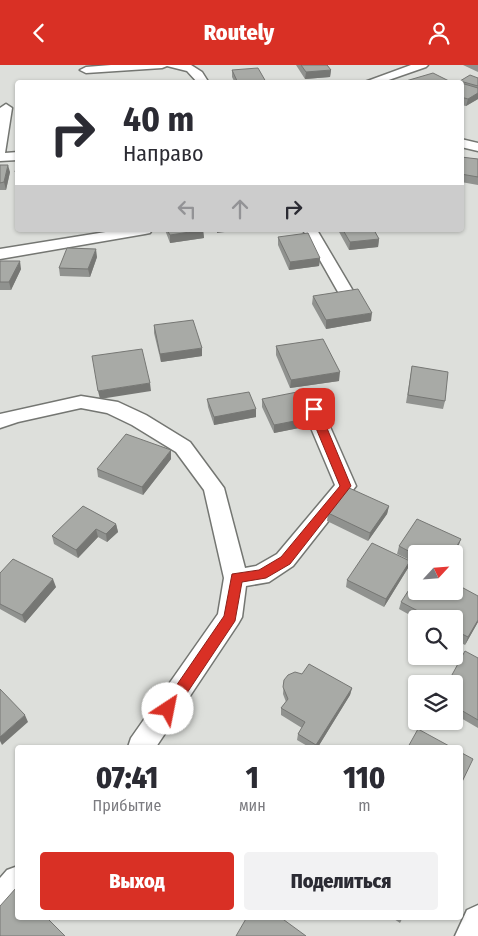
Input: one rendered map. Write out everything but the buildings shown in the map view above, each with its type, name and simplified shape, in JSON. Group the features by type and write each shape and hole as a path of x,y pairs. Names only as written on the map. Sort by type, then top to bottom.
{"street":[{"path":"86,70 162,65"},
{"path":"172,65 182,65 198,72 202,80"},
{"path":"376,80 422,65"},
{"path":"0,150 6,108"},
{"path":"464,144 478,147"},
{"path":"0,157 15,156"},
{"path":"0,254 133,232"},
{"path":"311,232 348,296"},
{"path":"0,421 14,416 81,402 111,407 139,419 182,447 214,488 236,578 230,617 142,745"},
{"path":"236,578 262,575 285,560 346,486 314,409"},
{"path":"0,901 15,884"},
{"path":"471,936 478,921"}],"route":[{"path":"168,709 230,617 236,578 262,575 285,560 346,486 314,409"}]}
